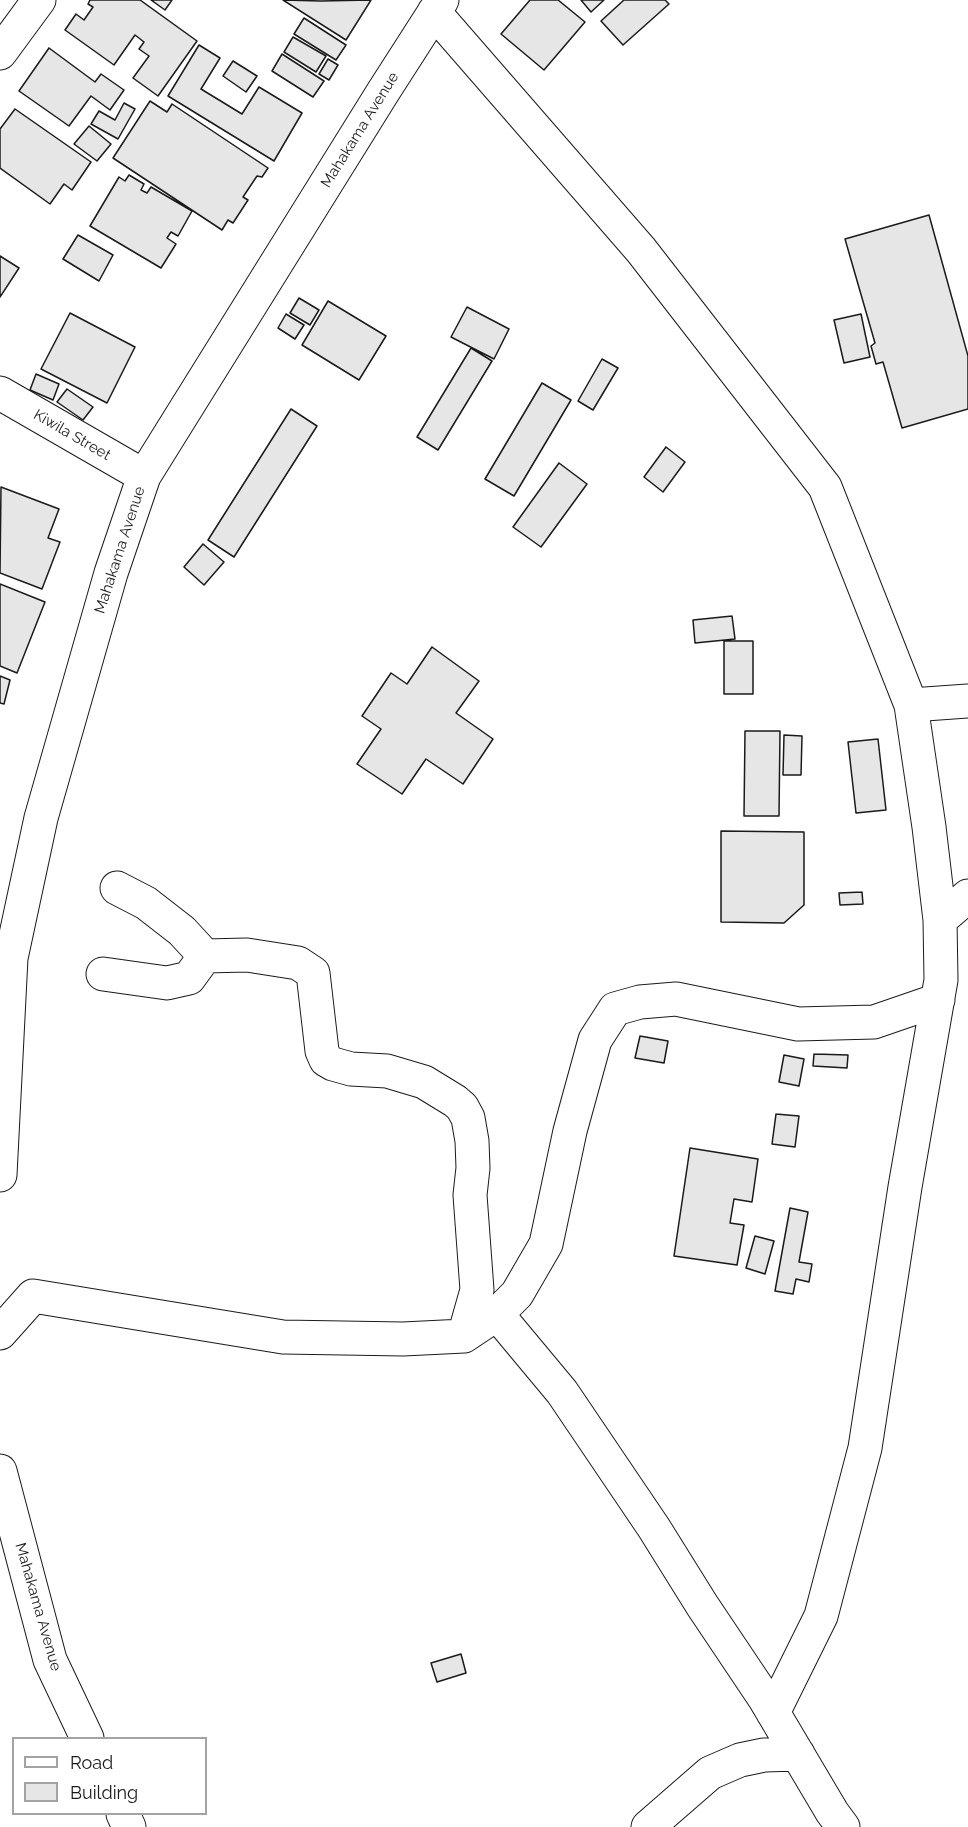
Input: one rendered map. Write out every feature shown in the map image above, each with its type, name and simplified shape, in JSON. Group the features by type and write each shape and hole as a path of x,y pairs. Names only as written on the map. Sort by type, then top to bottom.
{"street":[{"path":"3,41 39,0"},
{"path":"438,6 641,250 825,487 911,705 940,920 941,980 905,1186 865,1448 821,1616 773,1713"},
{"name":"Mahakama Avenue","path":"0,1175 11,958 41,818 111,573 144,476 438,6"},
{"name":"Kiwila Street","path":"0,393 144,476"},
{"path":"911,705 968,701"},
{"path":"117,888 146,903 182,931 205,956 247,955 298,963 309,969 314,979 322,1051 326,1060 351,1069 387,1071 424,1082 462,1107 468,1118 472,1141 473,1168 470,1195 477,1290 464,1336"},
{"path":"940,920 968,896"},
{"path":"103,974 167,983 189,978 205,956"},
{"path":"0,1333 33,1296 283,1337 403,1339 464,1336 497,1314 517,1294 546,1244 570,1131 595,1040 615,1009 640,1002 676,999 798,1024 874,1022 938,1000"},
{"path":"497,1314 562,1392 654,1528 843,1827"},
{"path":"0,1320 0,1339"},
{"name":"Mahakama Avenue","path":"0,1471 50,1660 87,1737"},
{"path":"648,1827 710,1773 740,1760 764,1755 798,1754"}],"building":[{"path":"90,0 140,0 197,41 158,96 133,78 149,56 139,49 144,42 135,35 114,65 65,30 76,14 84,20 93,7 88,4"},
{"path":"151,0 172,0 165,10"},
{"path":"283,0 321,1 371,0 346,40"},
{"path":"530,0 558,0 585,22 544,70 501,34"},
{"path":"581,0 604,0 591,12"},
{"path":"624,0 665,0 669,4 623,45 601,21"},
{"path":"304,18 346,45 336,60 294,34"},
{"path":"293,37 326,56 316,72 284,52"},
{"path":"199,45 220,58 201,89 242,114 259,87 302,113 274,161 168,96"},
{"path":"49,48 95,82 101,74 124,90 110,110 91,96 69,126 19,91"},
{"path":"282,54 324,81 313,97 272,71"},
{"path":"328,59 338,65 329,80 319,74"},
{"path":"233,61 257,76 246,92 223,76"},
{"path":"150,101 167,112 172,104 268,168 262,177 257,176 243,197 248,200 233,223 228,220 222,230 113,158"},
{"path":"124,103 135,109 118,139 91,124 99,111 115,120"},
{"path":"15,109 91,162 72,190 64,184 50,204 0,168 0,129"},
{"path":"89,126 111,144 97,161 74,144"},
{"path":"129,175 144,184 141,190 147,193 151,187 192,211 178,236 171,232 167,238 176,244 161,268 90,226 119,177 125,181"},
{"path":"929,215 968,356 968,409 902,428 883,362 876,364 871,346 875,343 845,239"},
{"path":"78,235 113,255 99,281 63,259"},
{"path":"0,256 19,268 0,297"},
{"path":"299,298 319,310 310,325 290,313"},
{"path":"328,301 386,336 359,380 302,345"},
{"path":"467,307 509,329 494,359 451,337"},
{"path":"70,313 135,347 107,403 41,369"},
{"path":"286,314 304,325 295,339 278,328"},
{"path":"861,314 870,357 844,363 834,320"},
{"path":"471,348 492,361 438,450 417,437"},
{"path":"602,359 618,368 593,410 578,401"},
{"path":"36,374 59,384 53,400 30,390"},
{"path":"542,383 571,400 514,496 485,479"},
{"path":"67,389 93,407 83,420 57,402"},
{"path":"291,409 317,426 234,557 208,540"},
{"path":"666,447 685,462 663,492 644,477"},
{"path":"559,463 587,484 541,547 513,527"},
{"path":"1,487 59,509 48,538 60,542 42,589 0,573"},
{"path":"203,544 224,562 204,585 184,567"},
{"path":"0,584 45,602 17,673 0,666"},
{"path":"732,616 735,639 695,643 693,620"},
{"path":"724,641 753,641 753,694 724,694"},
{"path":"432,647 479,681 456,713 493,739 463,784 426,759 402,794 357,764 381,729 362,716 391,673 407,684"},
{"path":"0,676 10,680 4,704 0,703"},
{"path":"745,731 780,731 779,816 744,816"},
{"path":"784,735 802,736 801,775 783,775"},
{"path":"878,739 886,810 856,813 848,742"},
{"path":"721,831 804,832 804,905 784,923 721,922"},
{"path":"862,892 863,904 840,905 839,893"},
{"path":"640,1036 668,1041 664,1063 635,1058"},
{"path":"814,1054 848,1055 847,1068 813,1066"},
{"path":"784,1055 804,1059 799,1086 779,1082"},
{"path":"776,1114 799,1116 795,1147 772,1144"},
{"path":"690,1148 758,1159 752,1202 734,1199 730,1223 744,1225 737,1265 674,1256"},
{"path":"790,1208 808,1212 799,1262 812,1264 809,1282 796,1279 793,1294 775,1291"},
{"path":"755,1236 774,1241 765,1274 746,1268"},
{"path":"461,1654 466,1673 437,1682 431,1663"}]}
